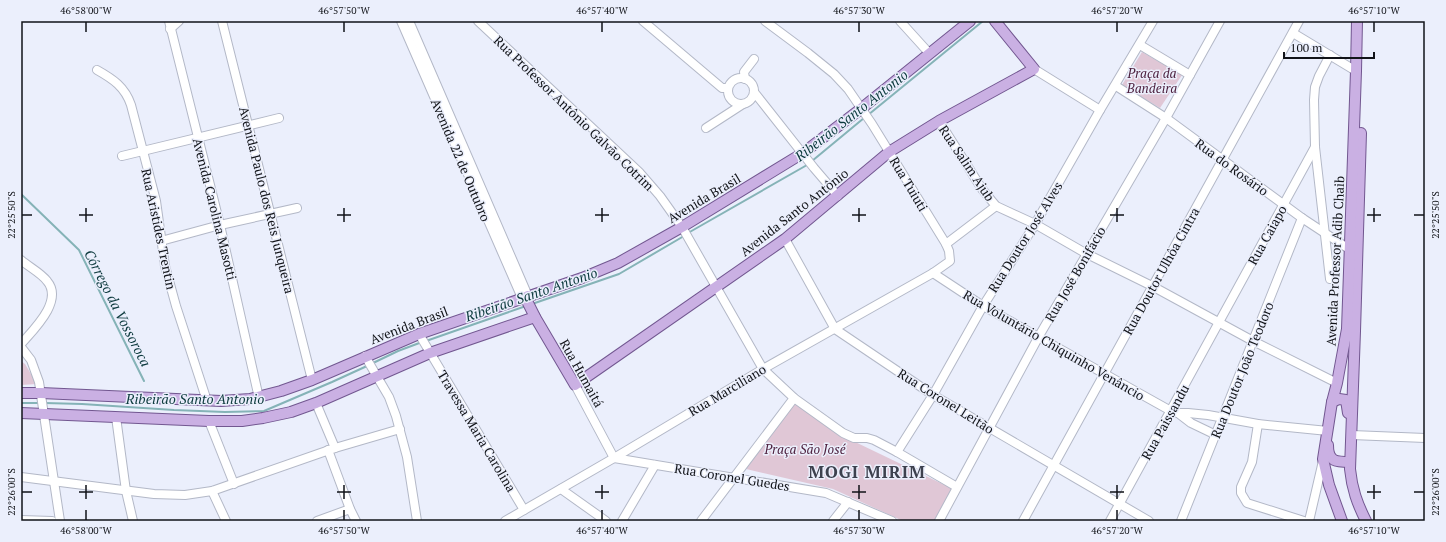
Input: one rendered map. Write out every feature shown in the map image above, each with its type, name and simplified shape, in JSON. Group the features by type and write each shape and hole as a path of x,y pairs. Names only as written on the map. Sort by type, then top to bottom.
{"main road":[{"name":"Avenida Brasil","path":"21,413 44,412 116,418 208,422 242,421 290,412 316,403 375,373 529,304 582,278 685,233 805,156 864,111 929,53 970,21"},
{"name":"Avenida Professor Adib Chaib","path":"1340,519 1329,485 1323,459 1332,402 1347,329 1357,21"},
{"name":"Avenida Professor Adib Chaib","path":"1363,21 1350,462 1351,485 1357,504 1366,521"},
{"path":"998,22 1034,69"},
{"name":"Avenida Santo Antônio","path":"575,386 785,239 889,152 939,121 1034,69"},
{"name":"Avenida Brasil","path":"21,393 207,401 259,398 312,380 421,336 529,304"},
{"name":"Rua Humaitá","path":"529,304 575,386"},
{"path":"1337,383 1342,389 1346,400 1352,434"},
{"path":"1332,402 1339,399 1346,400"},
{"path":"1328,431 1329,456 1337,461 1350,462"},
{"path":"1340,519 1350,521"}],"street":[{"path":"169,25 179,21"},
{"name":"Avenida Paulo dos Reis Junqueira","path":"222,21 312,380"},
{"name":"Avenida 22 de Outubro","path":"401,21 529,304"},
{"name":"Avenida 22 de Outubro","path":"409,21 529,304"},
{"name":"Rua Professor Antônio Galvão Cotrim","path":"478,21 640,173 660,196 685,233 763,369 794,398 842,433 854,438 867,438 874,440 957,487"},
{"path":"643,21 722,88 728,88"},
{"name":"Rua Tuiuti","path":"765,21 834,74 848,89 864,111 946,244 949,251 950,261"},
{"path":"900,21 929,53"},
{"name":"Rua Doutor José Alves","path":"897,452 933,395 983,306 1035,224 1153,21"},
{"name":"Rua José Bonifácio","path":"939,521 1038,336 1166,118 1220,21"},
{"name":"Rua Doutor Ulhôa Cintra","path":"1023,521 1299,21"},
{"name":"Avenida Carolina Masotti","path":"169,25 220,225 259,398"},
{"path":"1293,33 1356,70"},
{"path":"1140,45 1190,75"},
{"path":"1330,55 1319,76 1314,100 1316,147 1330,279"},
{"path":"745,79 744,72 754,59"},
{"path":"1034,69 1100,110"},
{"name":"Rua Aristides Trentin","path":"97,70 121,85 129,98 156,201 165,266 176,306 207,401"},
{"path":"743,104 732,100 728,92 728,88 736,79 745,79 752,84 754,92 838,196"},
{"name":"Rua do Rosário","path":"1116,86 1166,118 1302,218 1349,249"},
{"path":"706,128 751,100 754,92"},
{"path":"122,156 279,118"},
{"name":"Rua Salim Ajub","path":"939,121 982,189 996,206"},
{"name":"Rua Caiapo","path":"1219,323 1316,147"},
{"path":"946,244 996,206 1035,224 1087,254 1152,286 1253,341 1337,383"},
{"path":"161,241 220,225 298,208"},
{"name":"Rua Doutor João Teodoro","path":"1181,521 1302,218"},
{"name":"Rua Coronel Leitão","path":"785,239 835,328 933,395 1149,521"},
{"path":"21,260 48,282 52,291 48,311 21,346 27,353 34,367 41,394 60,521"},
{"name":"Rua Marciliano","path":"505,521 763,369 933,273 950,261"},
{"name":"Rua Voluntário Chiquinho Venâncio","path":"933,273 983,306 1103,374 1174,412 1191,423 1216,435"},
{"name":"Rua Paissandu","path":"1110,521 1174,412 1219,323"},
{"name":"Travessa Maria Carolina","path":"421,336 524,510"},
{"path":"367,358 389,397 400,429 407,458 417,521"},
{"name":"Rua Humaitá","path":"575,386 614,458"},
{"path":"701,521 794,398"},
{"path":"316,403 350,509 356,521"},
{"name":"Rua Voluntário Chiquinho Venâncio","path":"1174,412 1258,424 1328,431"},
{"path":"116,418 126,491 133,521"},
{"path":"208,422 234,484"},
{"path":"1258,424 1252,462 1241,488 1243,498 1247,503 1304,521"},
{"path":"21,477 126,491 172,495 194,494 212,491 331,449 400,429"},
{"path":"1352,434 1425,438"},
{"name":"Rua Coronel Guedes","path":"614,458 826,493 848,502 877,518 892,521"},
{"path":"1309,521 1323,459"},
{"path":"622,521 654,464"},
{"path":"561,489 606,521"},
{"path":"212,491 226,521"},
{"path":"834,521 848,502"},
{"path":"317,521 350,509"},
{"path":"21,520 52,521"}],"green space":[{"name":"Praça da Bandeira","path":"1142,52 1182,75 1160,108 1122,85"},
{"path":"21,361 25,364 37,384 21,385"},
{"name":"Praça São José","path":"795,403 851,440 953,489 935,521 903,521 833,489 746,469"}],"waterway":[{"name":"Ribeirão Santo Antonio","path":"868,115 983,21"},
{"name":"Ribeirão Santo Antonio","path":"812,161 864,118"},
{"name":"Ribeirão Santo Antonio","path":"688,233 807,165"},
{"name":"Córrego da Vossoroca","path":"21,194 79,250 144,381"},
{"name":"Ribeirão Santo Antonio","path":"532,304 619,274 684,236"},
{"name":"Ribeirão Santo Antonio","path":"426,341 526,306"},
{"name":"Ribeirão Santo Antonio","path":"371,364 398,351 422,342"},
{"name":"Ribeirão Santo Antonio","path":"45,403 225,412 264,411 367,366"},
{"name":"Ribeirão Santo Antonio","path":"21,403 41,403"}],"district":[{"name":"MOGI MIRIM","path":"867,471"}]}
